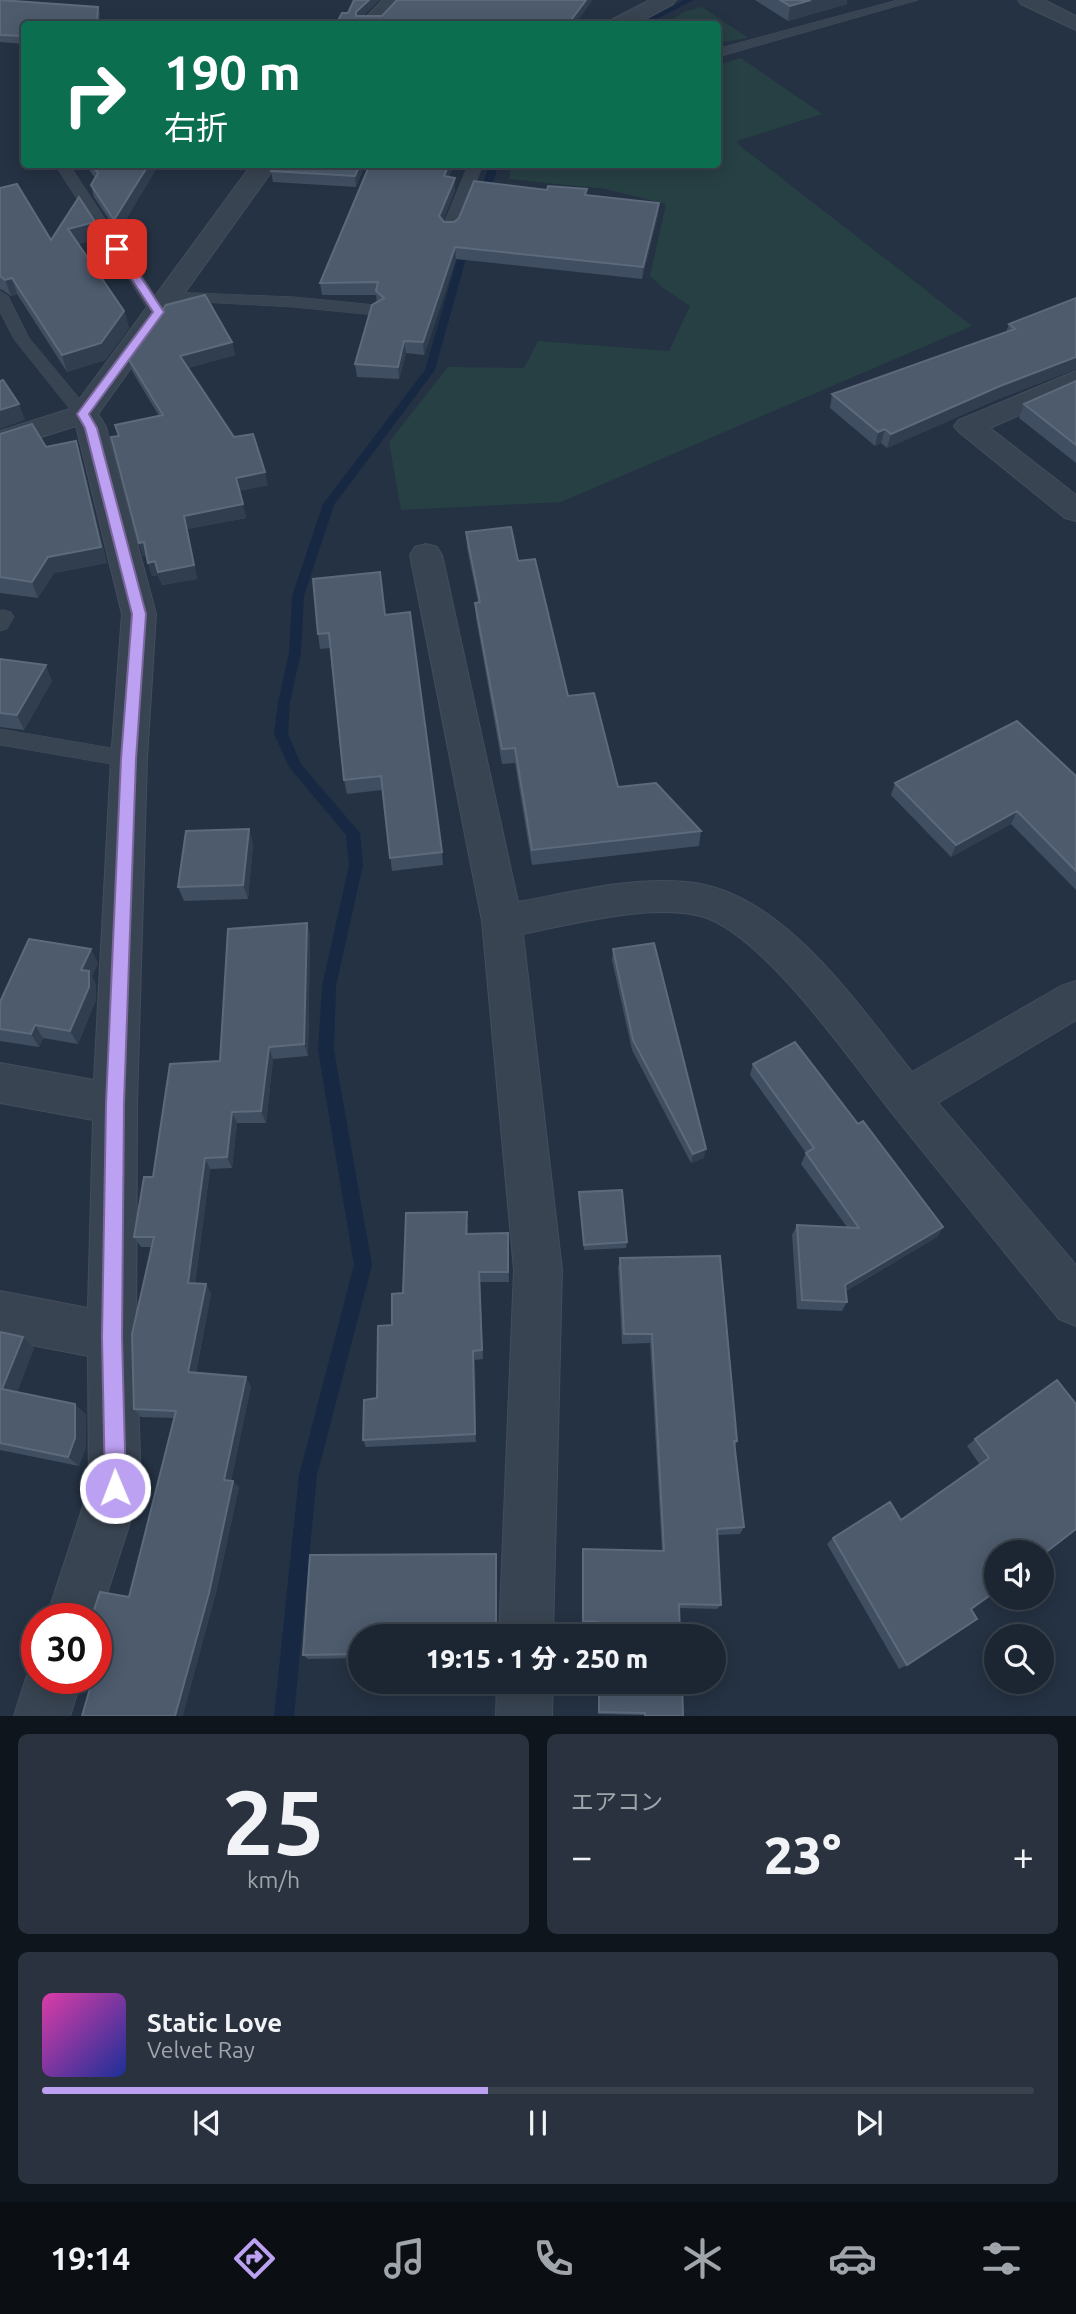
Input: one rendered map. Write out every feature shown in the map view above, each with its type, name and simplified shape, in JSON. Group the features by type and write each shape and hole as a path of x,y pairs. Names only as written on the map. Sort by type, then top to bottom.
{"street":[{"path":"372,21 395,0"},
{"path":"627,21 666,0"},
{"path":"1028,0 1076,24"},
{"path":"0,441 83,414 262,168"},
{"path":"1076,380 969,426 1076,511"},
{"path":"78,1603 115,1488 112,1337 115,1104 129,759 139,614 91,428 83,414"},
{"path":"426,555 502,921 538,1270 526,1624"},
{"path":"502,921 631,899 670,898 713,903 754,925 803,974 1076,1302"},
{"path":"907,1098 1076,999"},
{"path":"0,1083 115,1104"},
{"path":"0,1315 112,1337"},
{"path":"42,1716 49,1694"},
{"path":"524,1716 525,1694"}],"lane":[{"path":"721,52 912,0"},
{"path":"65,168 164,305 294,302 375,310"},
{"path":"450,229 474,168"},
{"path":"0,296 22,338 83,414"},
{"path":"0,737 129,759"}],"green space":[{"path":"702,7 748,38 721,42 721,21 669,21 686,11"},
{"path":"741,58 822,114 737,141 740,146 972,326 561,502 401,510 389,442 448,367 524,368 538,341 669,351 690,306 650,276 666,204 606,189 509,179 511,168 721,168 721,64"}],"building":[{"path":"0,0 98,7 97,21 21,21 21,36 0,35"},
{"path":"354,0 369,0 356,12 356,16 382,16 397,0 586,0 570,21 338,21 342,13 348,13"},
{"path":"780,0 811,0 790,6"},
{"path":"94,168 146,168 114,220 91,185 98,173"},
{"path":"272,168 358,168 355,176 271,171"},
{"path":"368,168 447,168 444,176 455,178 439,216 444,222 454,222 459,218 474,181 547,190 548,186 587,189 585,195 659,203 643,267 455,247 423,342 404,341 398,367 355,364 372,305 384,298 376,291 378,282 320,283"},
{"path":"17,184 51,240 79,197 95,222 68,229 124,311 101,343 62,355 12,278 5,280 0,276 0,188"},
{"path":"205,295 232,342 180,356 234,437 253,434 265,472 236,478 243,504 184,516 194,565 158,572 155,561 148,563 144,542 139,543 111,437 119,436 115,425 163,415 128,358 166,305"},
{"path":"1076,298 1076,357 1000,386 891,434 885,429 878,432 832,394 1015,329 1009,324"},
{"path":"3,380 19,404 0,410 0,381"},
{"path":"1076,381 1076,445 1024,404"},
{"path":"32,424 46,447 76,441 101,547 48,557 32,582 0,577 0,434"},
{"path":"511,527 518,561 535,559 568,696 594,693 618,787 656,783 701,831 532,850 515,748 502,749 475,603 480,602 466,532"},
{"path":"380,572 385,615 410,612 442,852 390,858 381,776 344,780 329,633 318,634 313,579"},
{"path":"0,659 46,665 17,715 0,713"},
{"path":"1017,721 1076,776 1076,871 1017,811 956,845 895,783"},
{"path":"249,829 243,885 178,887 186,831"},
{"path":"307,923 304,1044 269,1047 261,1111 232,1112 227,1157 205,1158 188,1283 206,1284 188,1372 246,1377 224,1480 233,1481 209,1593 175,1716 82,1716 88,1694 112,1694 112,1603 96,1603 100,1592 129,1597 176,1411 134,1409 132,1334 154,1237 134,1237 144,1177 153,1177 170,1064 220,1061 228,929"},
{"path":"29,939 91,949 81,970 89,971 89,987 70,1031 35,1025 31,1034 0,1029 0,1002"},
{"path":"654,943 706,1149 693,1154 633,1040 613,949"},
{"path":"795,1042 858,1124 863,1121 943,1227 845,1285 847,1302 802,1300 797,1225 859,1228 806,1153 814,1148 753,1064"},
{"path":"622,1190 627,1242 584,1245 579,1192"},
{"path":"467,1212 466,1234 508,1233 508,1272 479,1272 482,1350 473,1351 475,1434 363,1440 364,1400 377,1398 378,1326 392,1325 392,1294 403,1293 406,1213"},
{"path":"720,1256 737,1441 734,1441 744,1527 717,1529 721,1605 679,1604 680,1624 598,1624 583,1621 583,1549 664,1551 652,1334 624,1334 620,1258"},
{"path":"0,1332 23,1337 2,1389 75,1404 75,1438 68,1457 0,1443"},
{"path":"1057,1380 1076,1404 1076,1529 1054,1546 1054,1540 984,1540 984,1600 971,1609 977,1619 907,1665 833,1538 890,1502 901,1520 989,1458 975,1439"},
{"path":"496,1554 496,1624 348,1624 348,1654 303,1655 310,1555"},
{"path":"599,1694 682,1694 683,1716 599,1712"}],"waterway":[{"path":"648,21 690,0"},
{"path":"482,199 494,168"},
{"path":"284,1716 308,1475 363,1265 326,1050 329,986 356,865 353,833 296,767 281,734 284,702 295,653 298,596 329,504 430,370 465,244"}],"route":[{"path":"115,1488 112,1337 115,1104 129,759 139,614 91,428 83,414 158,312 117,249"}]}
